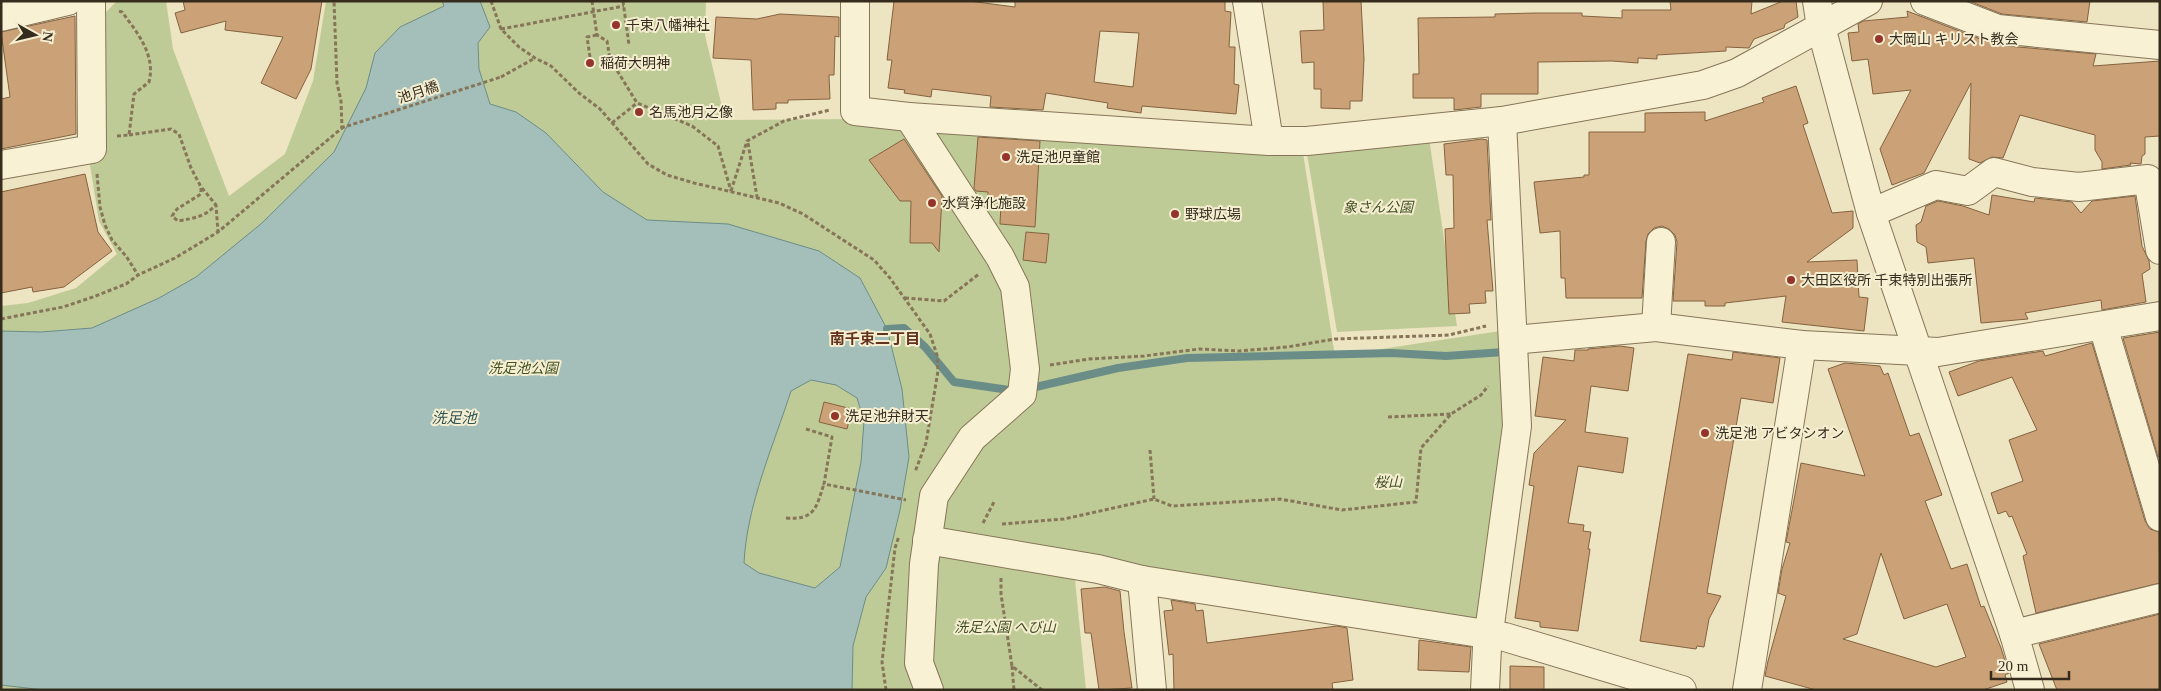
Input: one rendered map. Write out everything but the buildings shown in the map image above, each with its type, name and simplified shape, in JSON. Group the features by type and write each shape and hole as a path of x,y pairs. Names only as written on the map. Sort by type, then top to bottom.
{"street":[{"path":"1,17 68,1"},
{"path":"855,1 855,112 1269,140 1307,140 1502,122 1703,85 1737,73 1819,14 1868,1"},
{"path":"1246,1 1269,140"},
{"path":"1925,1 1998,29 2160,45"},
{"path":"1,165 100,143 103,6"},
{"path":"1819,14 1871,213 2014,634 2030,690"},
{"path":"909,117 1000,257 1015,287 1024,381 972,438 934,496 927,540 919,663 929,690"},
{"path":"1485,690 1489,635 1517,426 1502,122"},
{"path":"1871,213 1936,185 1968,191 1994,172 2032,182 2079,187 2148,179 2160,250"},
{"path":"1656,327 1660,242"},
{"path":"1513,337 1656,327 1802,345 1938,352 2160,316"},
{"path":"2104,326 2160,516"},
{"path":"1747,690 1802,345"},
{"path":"927,540 1098,569 1142,580 1505,637 1682,690"},
{"path":"1142,580 1152,690"},
{"path":"2014,634 2160,598"}],"path":[{"path":"1,319 63,307 126,284 138,275 175,258 218,232 342,128 341,101 337,83 334,1"},
{"path":"491,1 501,29 535,58 551,66 579,93 600,109 648,164 676,178 779,203 803,214 849,242 874,260 930,334 937,355 938,371 932,411"},
{"path":"592,1 597,35"},
{"path":"623,1 629,45"},
{"path":"103,6 122,12 148,53 151,66 149,82 134,94 129,135"},
{"path":"501,29 593,10 624,6"},
{"path":"590,57 587,37 597,35 607,41 610,59 637,104 692,126 718,146 731,192"},
{"name":"池月橋","path":"341,128 501,77 535,58"},
{"path":"612,123 637,104"},
{"path":"731,192 747,141 784,121 830,110 855,112"},
{"path":"138,275 126,256 112,240 105,225 100,207 100,143 129,135 171,130 179,134 191,168 202,187 216,205 218,232"},
{"path":"747,141 757,197"},
{"path":"202,187 201,194 177,208 172,216 178,221 193,218 207,214 216,205"},
{"path":"904,298 944,302 1000,257"},
{"path":"1000,524 1064,518 1154,499 1172,506 1280,499 1342,510 1416,502 1421,448 1451,414 1481,395 1513,337 1449,334 1335,339 1239,352 1199,349 1144,356 1090,359 1024,381"},
{"path":"1388,417 1451,414"},
{"path":"786,518 801,519 815,510 824,484 832,437 806,429"},
{"path":"1150,450 1154,499"},
{"path":"824,484 907,500"},
{"path":"990,525 981,525 994,502"},
{"path":"1002,553 1001,594 1014,690"},
{"path":"1012,666 1042,690"}],"green space":[{"name":"洗足池公園","path":"166,1 173,49 229,196 285,154 313,81 326,1 706,1 705,35 725,120 858,119 1303,153 1335,356 1507,330 1513,426 1480,625 1073,560 1086,690 1,690 1,306 28,303 76,288 117,254 99,221 89,159 102,16 116,2"},
{"name":"象さん公園","path":"1429,138 1457,326 1337,332 1306,148"}],"water":[{"name":"洗足池","path":"442,1 480,1 490,27 478,43 479,69 490,104 516,112 546,133 603,192 647,220 728,224 819,251 860,278 887,329 902,389 909,457 900,510 886,568 866,597 853,646 852,690 44,690 1,685 1,331 41,332 92,328 159,298 196,277 262,223 334,152 366,88 375,53 400,27 444,6","holes":["811,380 836,385 857,398 864,421 861,462 840,567 815,588 759,573 744,563 746,541 755,497 791,391"]}],"waterway":[{"path":"887,329 904,328 925,347 954,382 1016,391"},
{"path":"1027,389 1118,368 1187,358 1392,353 1446,356 1504,352"}],"place":[{"name":"千束八幡神社","path":"616,25"},
{"name":"大岡山 キリスト教会","path":"1879,39"},
{"name":"稲荷大明神","path":"590,63"},
{"name":"名馬池月之像","path":"639,112"},
{"name":"洗足池児童館","path":"1006,157"},
{"name":"水質浄化施設","path":"932,203"},
{"name":"野球広場","path":"1175,214"},
{"name":"大田区役所 千束特別出張所","path":"1791,280"},
{"name":"洗足池弁財天","path":"835,416"},
{"name":"洗足池 アビタシオン","path":"1705,433"}],"district":[{"name":"南千束二丁目","path":"875,339"}],"park label":[{"name":"桜山","path":"1388,482"},
{"name":"洗足公園 へび山","path":"1005,627"}]}
